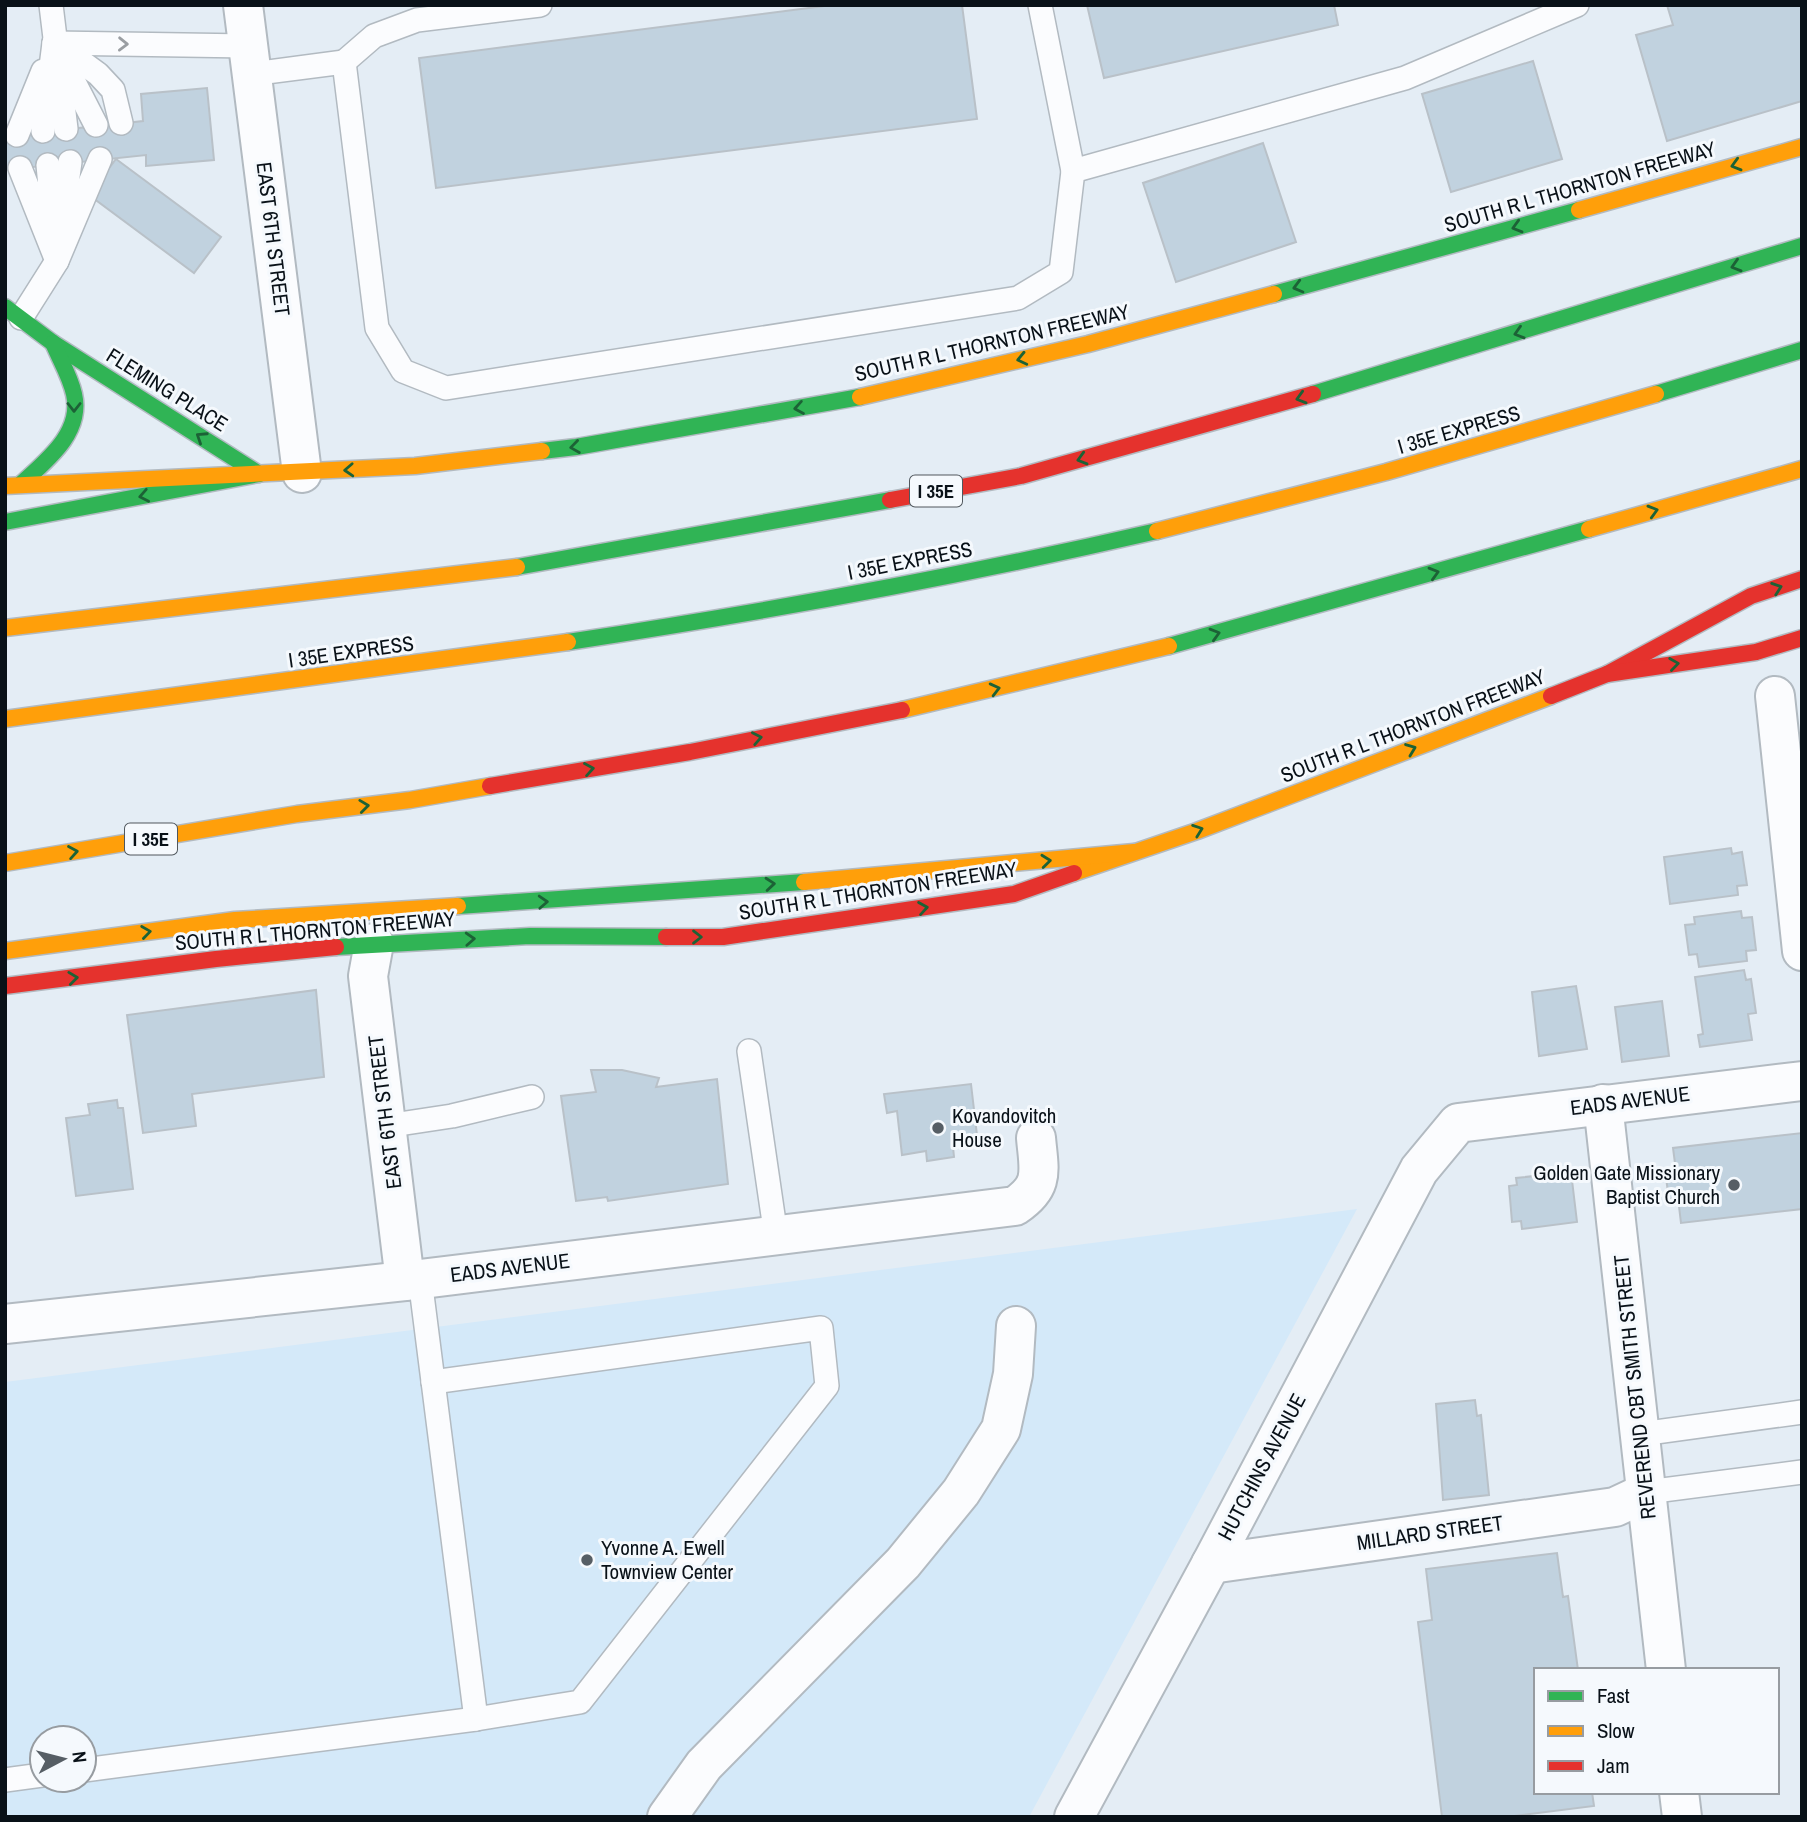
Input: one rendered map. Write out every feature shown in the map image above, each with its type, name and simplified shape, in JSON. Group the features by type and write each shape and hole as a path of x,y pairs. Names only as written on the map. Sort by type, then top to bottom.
{"main road":[{"name":"SOUTH R L THORNTON FREEWAY","path":"13,485 415,466 576,447 870,395 1088,344 1419,255 1802,147"},
{"name":"I 35E","path":"5,628 530,565 1021,475 1363,380 1802,246"},
{"name":"FLEMING PLACE","path":"13,313 53,343 259,474"},
{"name":"FLEMING PLACE","path":"13,485 61,446 74,421 75,397 53,343"},
{"name":"I 35E EXPRESS","path":"5,719 318,678 642,631 965,573 1285,501 1543,429 1802,350"},
{"name":"I 35E","path":"5,863 297,814 464,791 690,752 928,705 1193,640 1802,469"},
{"path":"5,522 259,474"},
{"path":"1607,674 1751,596 1802,579"},
{"name":"SOUTH R L THORNTON FREEWAY","path":"5,986 216,959 373,943 530,936 723,937 1014,894 1197,831 1607,674 1756,652 1802,638"},
{"path":"5,951 235,920 565,900 940,871 1134,852"}],"street":[{"name":"EAST 6TH STREET","path":"243,5 302,473"},
{"path":"1775,696 1802,951"},
{"name":"EAST 6TH STREET","path":"373,943 368,975 386,1126 413,1280"},
{"name":"EADS AVENUE","path":"1458,1123 1802,1081"},
{"name":"REVEREND CBT SMITH STREET","path":"1603,1104 1666,1668"},
{"name":"HUTCHINS AVENUE","path":"1074,1817 1419,1170 1458,1123"},
{"name":"EADS AVENUE","path":"5,1324 413,1280 1015,1206 1032,1194 1039,1170 1036,1138"},
{"path":"667,1817 704,1765 903,1563 961,1492 1001,1429 1013,1374 1016,1326"},
{"name":"MILLARD STREET","path":"1211,1563 1615,1507 1647,1492"},
{"path":"1679,1794 1682,1817"}],"lane":[{"path":"51,5 55,130"},
{"path":"54,43 250,60 344,62 374,36 417,20 540,5"},
{"path":"344,62 377,328 403,371 446,388 1018,298 1061,272 1073,171 1040,5"},
{"path":"1073,171 1405,78 1577,5"},
{"path":"54,43 98,74 113,90 121,123"},
{"path":"54,43 96,125"},
{"path":"17,135 54,43"},
{"path":"13,313 57,261 100,159"},
{"path":"57,261 59,164"},
{"path":"20,168 57,261"},
{"path":"749,1051 776,1236"},
{"path":"386,1126 452,1116 532,1097"},
{"path":"413,1280 433,1382 477,1719"},
{"path":"98,1768 477,1719 580,1702 827,1386 821,1328 433,1382"},
{"path":"1641,1434 1802,1412"},
{"path":"1647,1492 1802,1472"},
{"path":"5,1780 28,1777"}],"shaded area":[{"name":"Yvonne A. Ewell Townview Center","path":"1357,1209 1029,1817 5,1817 5,1382"}],"building":[{"path":"832,5 962,5 977,119 436,188 419,58"},
{"path":"1087,5 1334,5 1338,25 1104,78"},
{"path":"1667,5 1802,5 1802,101 1667,141 1636,35 1673,25"},
{"path":"1533,61 1562,159 1451,192 1422,94"},
{"path":"207,88 214,160 146,166 146,155 5,170 5,136 143,121 141,94"},
{"path":"1263,143 1296,242 1176,282 1143,183"},
{"path":"116,159 221,237 194,273 89,195"},
{"path":"1731,848 1732,854 1742,852 1747,885 1737,886 1738,895 1670,904 1664,857"},
{"path":"1741,911 1742,918 1752,917 1756,950 1746,951 1747,961 1699,967 1697,954 1689,955 1685,925 1695,924 1694,917"},
{"path":"1744,970 1746,980 1751,979 1756,1013 1748,1014 1752,1040 1700,1047 1698,1035 1703,1034 1695,977"},
{"path":"1576,986 1587,1049 1539,1056 1532,992"},
{"path":"316,990 324,1077 192,1094 196,1126 143,1133 127,1015"},
{"path":"1662,1001 1669,1056 1622,1062 1615,1007"},
{"path":"591,1070 622,1070 659,1078 656,1087 717,1079 728,1184 608,1201 607,1197 576,1201 561,1096 596,1092"},
{"name":"Kovandovitch House","path":"971,1084 978,1144 953,1147 954,1157 927,1161 926,1151 902,1155 897,1111 887,1113 884,1094"},
{"path":"117,1100 118,1108 123,1108 133,1189 76,1196 66,1118 90,1115 88,1104"},
{"name":"Golden Gate Missionary Baptist Church","path":"1802,1133 1802,1209 1681,1223 1678,1198 1669,1199 1665,1171 1676,1171 1673,1148"},
{"path":"1571,1172 1577,1222 1522,1229 1521,1221 1512,1222 1509,1186 1517,1185 1516,1178"},
{"path":"1475,1400 1477,1416 1481,1415 1489,1495 1443,1500 1436,1404"},
{"path":"1557,1553 1563,1597 1568,1596 1578,1668 1534,1668 1534,1794 1592,1794 1594,1806 1507,1817 1442,1817 1418,1622 1432,1620 1426,1569"}],"traffic: fast":[{"path":"1274,294 1579,210"},
{"path":"1313,394 1802,246"},
{"path":"5,307 53,343 259,474"},
{"path":"21,484 51,456 68,434 73,421 74,394 53,343"},
{"path":"1656,394 1802,350"},
{"path":"542,451 860,397"},
{"path":"5,522 259,474"},
{"path":"517,567 890,500"},
{"path":"1169,646 1589,529"},
{"path":"568,642 864,592 1157,531"},
{"path":"458,906 804,882"},
{"path":"336,947 530,936 666,937"}],"traffic: slow":[{"path":"1579,210 1802,147"},
{"path":"860,397 1088,344 1274,294"},
{"path":"1157,531 1386,472 1656,394"},
{"path":"5,486 415,466 542,451"},
{"path":"1589,529 1802,469"},
{"path":"5,628 517,567"},
{"path":"5,719 568,642"},
{"path":"902,710 1169,646"},
{"path":"1074,873 1197,831 1551,696"},
{"path":"5,863 297,814 410,800 490,786"},
{"path":"804,882 1134,852"},
{"path":"5,951 235,920 458,906"}],"traffic: jam":[{"path":"890,500 1021,476 1313,394"},
{"path":"1607,674 1751,596 1802,579"},
{"path":"1551,696 1607,674 1756,652 1802,638"},
{"path":"490,786 690,752 902,710"},
{"path":"666,937 723,937 1014,894 1074,873"},
{"path":"5,986 216,959 336,947"}],"place":[{"name":"Kovandovitch House","path":"938,1128"},
{"name":"Golden Gate Missionary Baptist Church","path":"1734,1185"},
{"name":"Yvonne A. Ewell Townview Center","path":"587,1560"}]}
